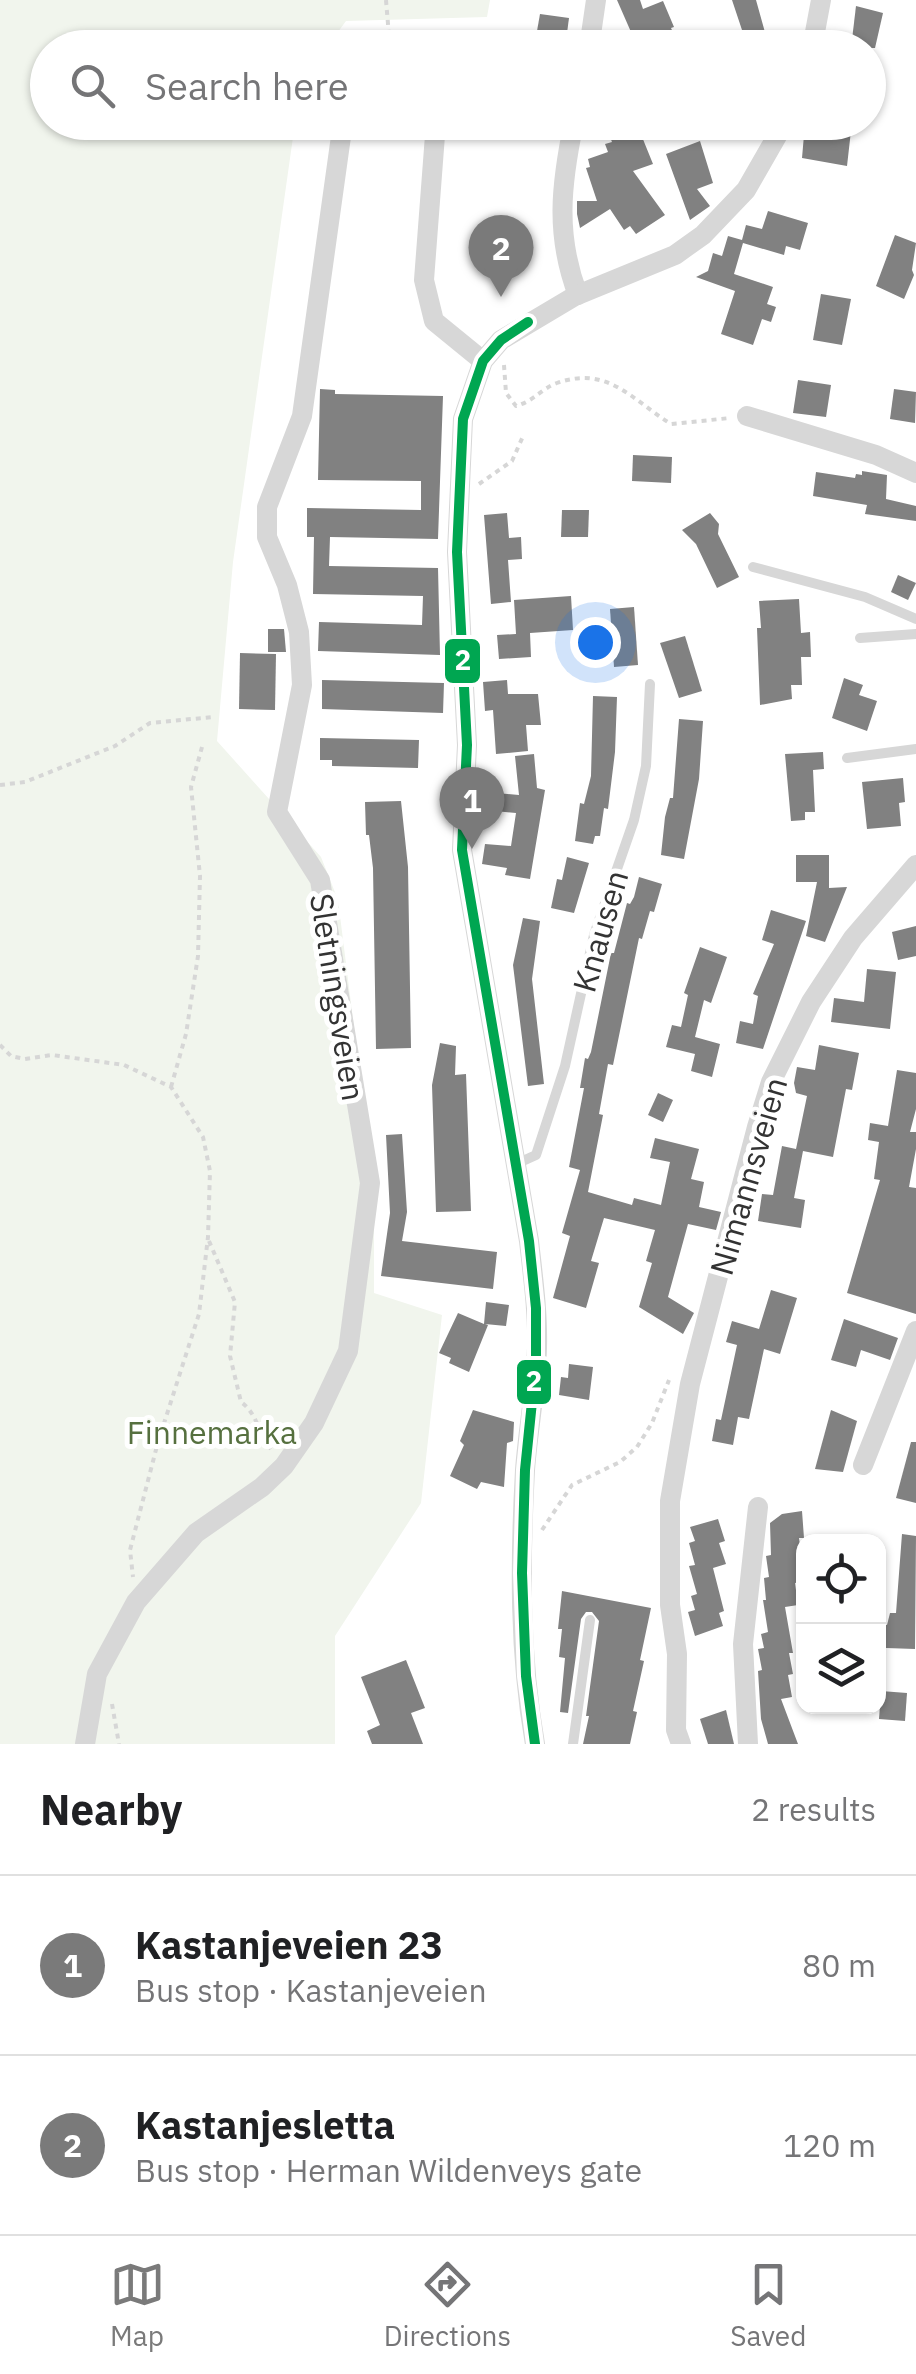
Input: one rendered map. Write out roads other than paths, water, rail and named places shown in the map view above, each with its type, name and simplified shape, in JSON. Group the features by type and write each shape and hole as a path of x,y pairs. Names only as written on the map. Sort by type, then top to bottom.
{"street":[{"path":"592,30 596,0"},
{"path":"815,30 821,0"},
{"name":"Sletningsveien","path":"85,1744 97,1674 136,1602 196,1534 262,1487 284,1466 314,1423 348,1350 370,1183 320,880 277,812 302,685 299,632 287,585 267,537 268,507 302,416 340,140"},
{"path":"435,140 424,280 434,320 487,356"},
{"path":"570,140 562,247 578,295"},
{"path":"535,1744 525,1686 522,1550 525,1467 537,1349 529,1242 462,850 466,746 456,552 463,419 487,356 528,322 578,295 675,254 703,235 746,190 775,140"},
{"path":"748,416 876,455 916,473"},
{"name":"Nimannsveien","path":"677,1739 677,1654 670,1605 670,1501 690,1384 757,1127 772,1082 810,1002 853,938 916,865"},
{"path":"863,1465 916,1331"},
{"path":"748,1744 744,1644 758,1507"}],"lane":[{"path":"753,567 865,597 916,619"},
{"path":"860,638 916,634"},
{"name":"Knausen","path":"516,1164 536,1155 565,1066 594,935 634,820 646,766 650,684"},
{"path":"847,758 916,749"},
{"path":"573,1744 590,1620"}],"place":[{"name":"Kastanjesletta","path":"501,297"},
{"name":"Kastanjeveien 23","path":"472,849"}],"park label":[{"name":"Finnemarka","path":"212,1432"}]}
